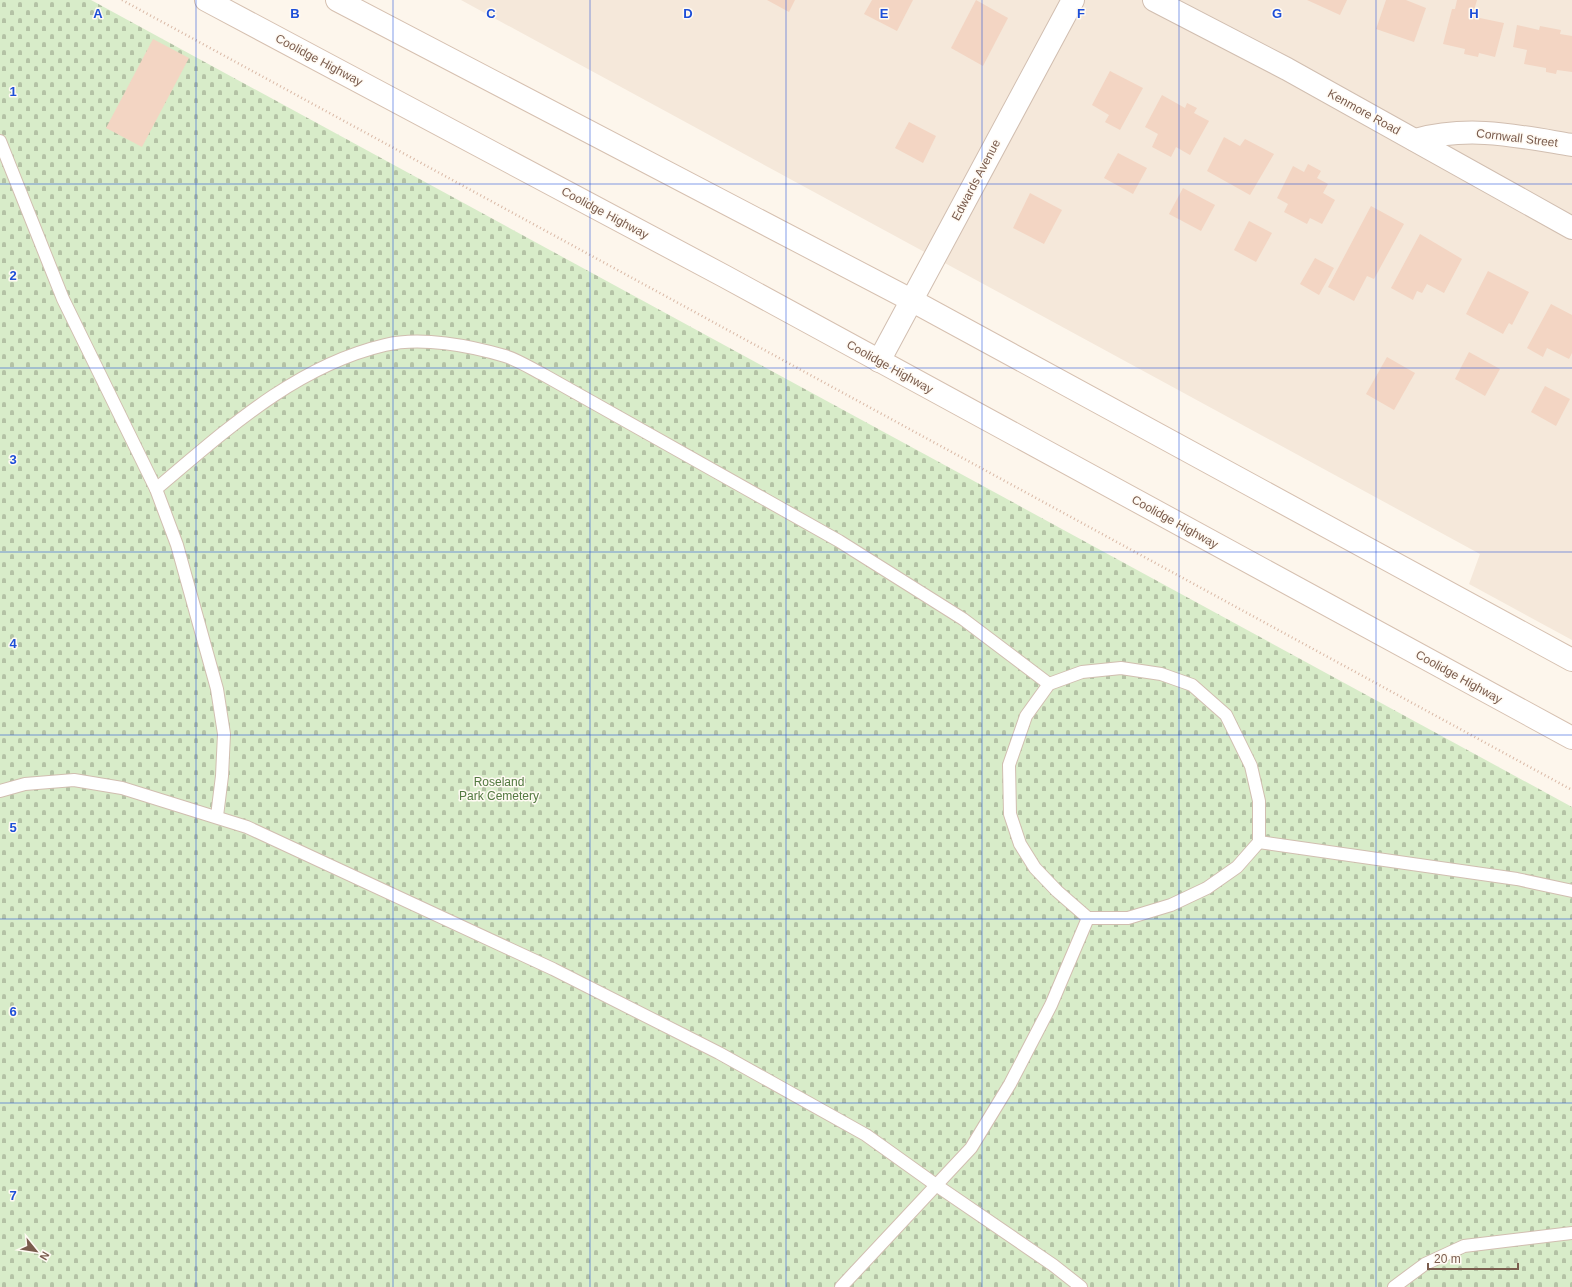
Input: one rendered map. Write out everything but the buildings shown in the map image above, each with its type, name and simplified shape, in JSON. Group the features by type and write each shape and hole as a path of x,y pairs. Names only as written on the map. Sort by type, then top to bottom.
{"main road":[{"name":"Coolidge Highway","path":"206,0 879,361 1572,738"},
{"path":"337,0 911,300 1572,660"},
{"name":"Edwards Avenue","path":"879,361 1073,0"},
{"name":"Kenmore Road","path":"1154,0 1287,69 1572,228"},
{"name":"Cornwall Street","path":"1415,140 1438,134 1460,131 1500,133 1572,145"}],"lane":[{"path":"0,141 64,299 156,489 177,545 216,689 224,734 222,776 217,816"},
{"path":"156,489 231,427 287,386 338,359 386,344 422,342 455,345 507,356 544,375 839,541 963,619 1049,684"},
{"path":"1121,668 1161,674 1192,685 1226,715 1251,766 1258,801 1259,842 1237,867 1207,888 1171,905 1128,918 1088,918 1057,891 1035,868 1020,844 1010,814 1009,766 1026,716 1049,684 1082,672 1121,668"},
{"path":"0,791 25,784 74,780 122,788 217,816 247,827 553,969 719,1053 866,1135 1053,1265 1081,1287"},
{"path":"1259,842 1517,879 1572,891"},
{"path":"841,1287 971,1148 1010,1084 1052,1005 1088,918"},
{"path":"1394,1287 1425,1264 1464,1246 1572,1233"}],"path":[{"path":"122,0 1572,790"}],"shaded area":[{"path":"461,0 1572,0 1572,640 1469,584 1480,554"}],"green space":[{"name":"Roseland Park Cemetery","path":"0,0 91,0 1572,807 1572,1287 0,1287"}]}
